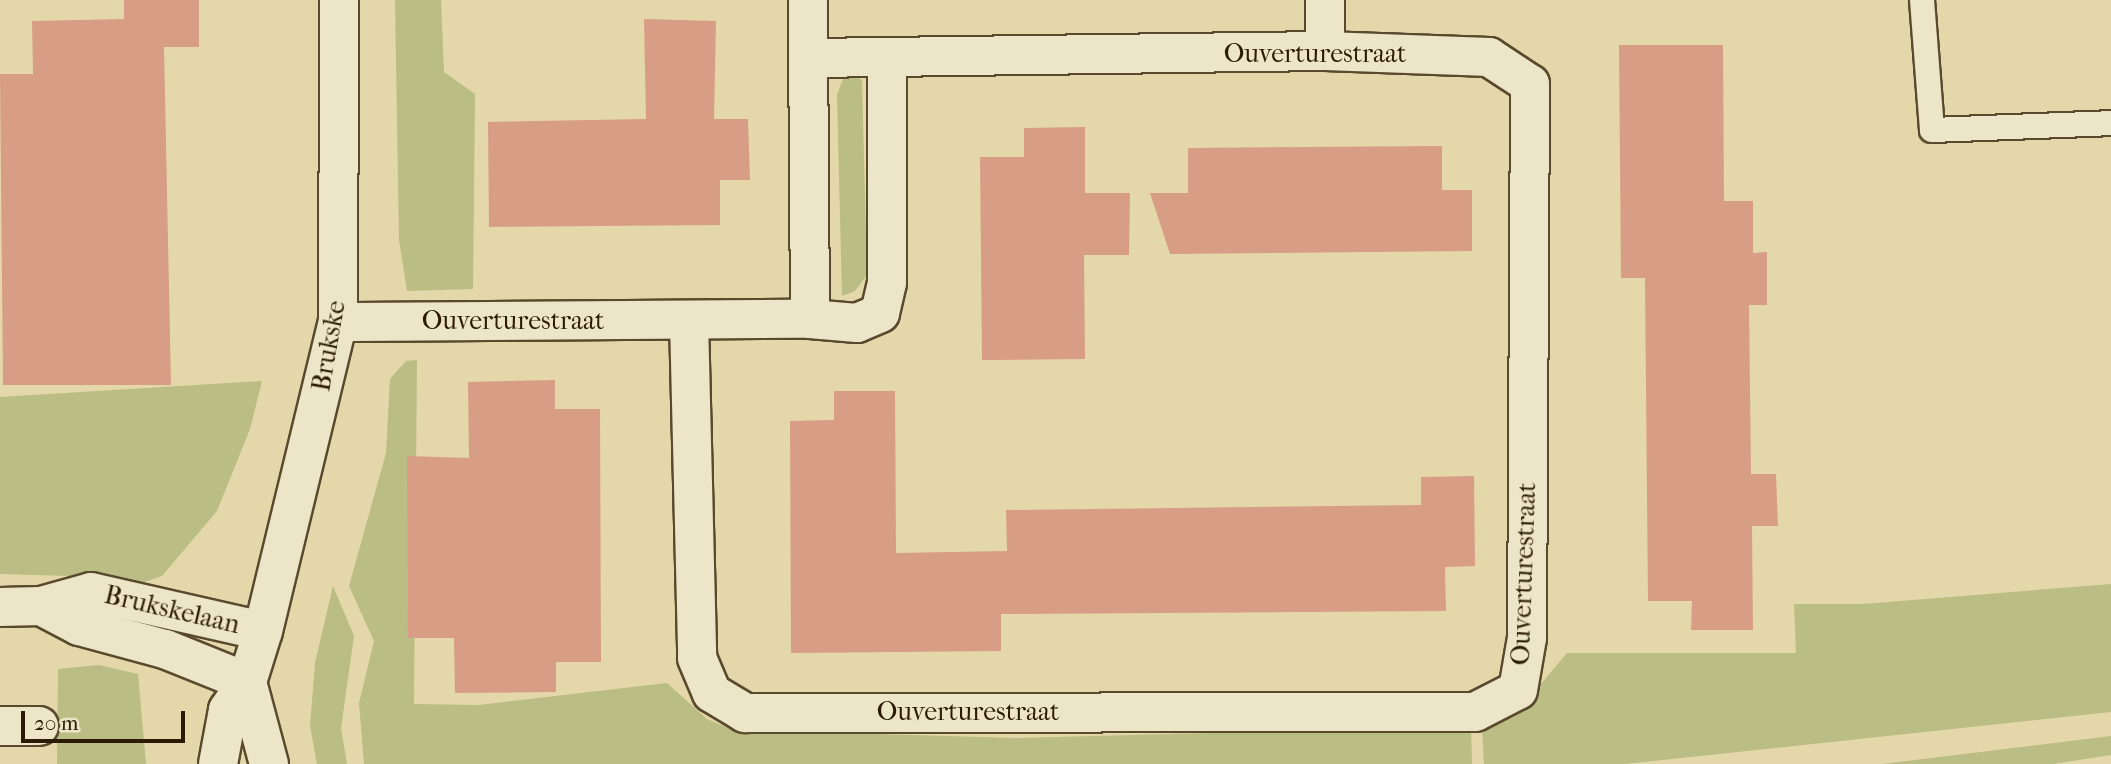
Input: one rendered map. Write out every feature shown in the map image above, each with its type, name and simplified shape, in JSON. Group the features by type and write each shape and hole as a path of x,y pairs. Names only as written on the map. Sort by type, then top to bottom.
{"street":[{"name":"Brukske","path":"218,764 228,710 247,682 264,631 338,322 339,0"},
{"path":"808,0 810,319"},
{"path":"1325,0 1325,51"},
{"name":"Ouverturestraat","path":"689,320 697,658 712,693 745,713 1475,712 1496,705 1518,690 1527,638 1530,84 1489,57 1325,51 808,58"},
{"name":"Ouverturestraat","path":"338,322 810,319 857,323 880,313 887,283 887,58"},
{"name":"Brukskelaan","path":"0,607 41,606 91,592 264,631"},
{"name":"Brukskelaan","path":"41,606 79,626 165,649 247,682"},
{"path":"247,682 269,764"},
{"path":"0,726 39,726"}],"lane":[{"path":"1922,0 1932,130 2111,123"}],"green space":[{"path":"395,0 441,0 444,72 475,94 473,289 407,291 399,240"},
{"path":"853,75 862,80 867,275 855,291 842,296 837,95 843,79"},
{"path":"417,360 414,704 479,705 667,683 707,719 733,730 1017,738 1471,726 1472,764 364,764 359,703 374,641 349,586 386,453 390,379 406,361"},
{"path":"262,381 250,429 217,511 162,576 135,585 103,577 0,574 0,397"},
{"path":"2111,584 2111,712 1625,764 1484,764 1482,726 1530,697 1567,653 1796,653 1794,604 1863,604"},
{"path":"333,586 354,636 341,728 347,764 317,764 310,726 315,663"},
{"path":"99,665 138,674 146,764 57,764 58,669"},
{"path":"2111,736 2111,755 2053,764 1882,764"}],"building":[{"path":"124,0 199,0 199,47 164,47 171,385 3,385 0,74 33,74 32,21 124,19"},
{"path":"644,19 716,21 714,119 748,119 750,180 720,180 720,225 489,227 488,122 646,119"},
{"path":"1619,45 1723,45 1724,201 1753,201 1753,253 1767,252 1767,305 1749,305 1751,474 1776,474 1778,526 1752,526 1753,630 1691,630 1692,601 1648,601 1645,278 1621,278"},
{"path":"1085,127 1085,193 1130,193 1129,255 1084,255 1085,359 982,360 980,157 1024,157 1024,128"},
{"path":"1442,146 1442,190 1472,190 1472,251 1170,254 1150,193 1188,193 1188,148"},
{"path":"555,380 555,409 600,409 601,662 556,662 556,692 455,693 454,638 408,638 407,456 469,458 468,382"},
{"path":"834,391 895,391 896,553 1007,551 1006,510 1421,505 1421,477 1474,476 1475,566 1445,567 1446,611 1001,614 1001,651 791,653 790,421 834,420"}]}
